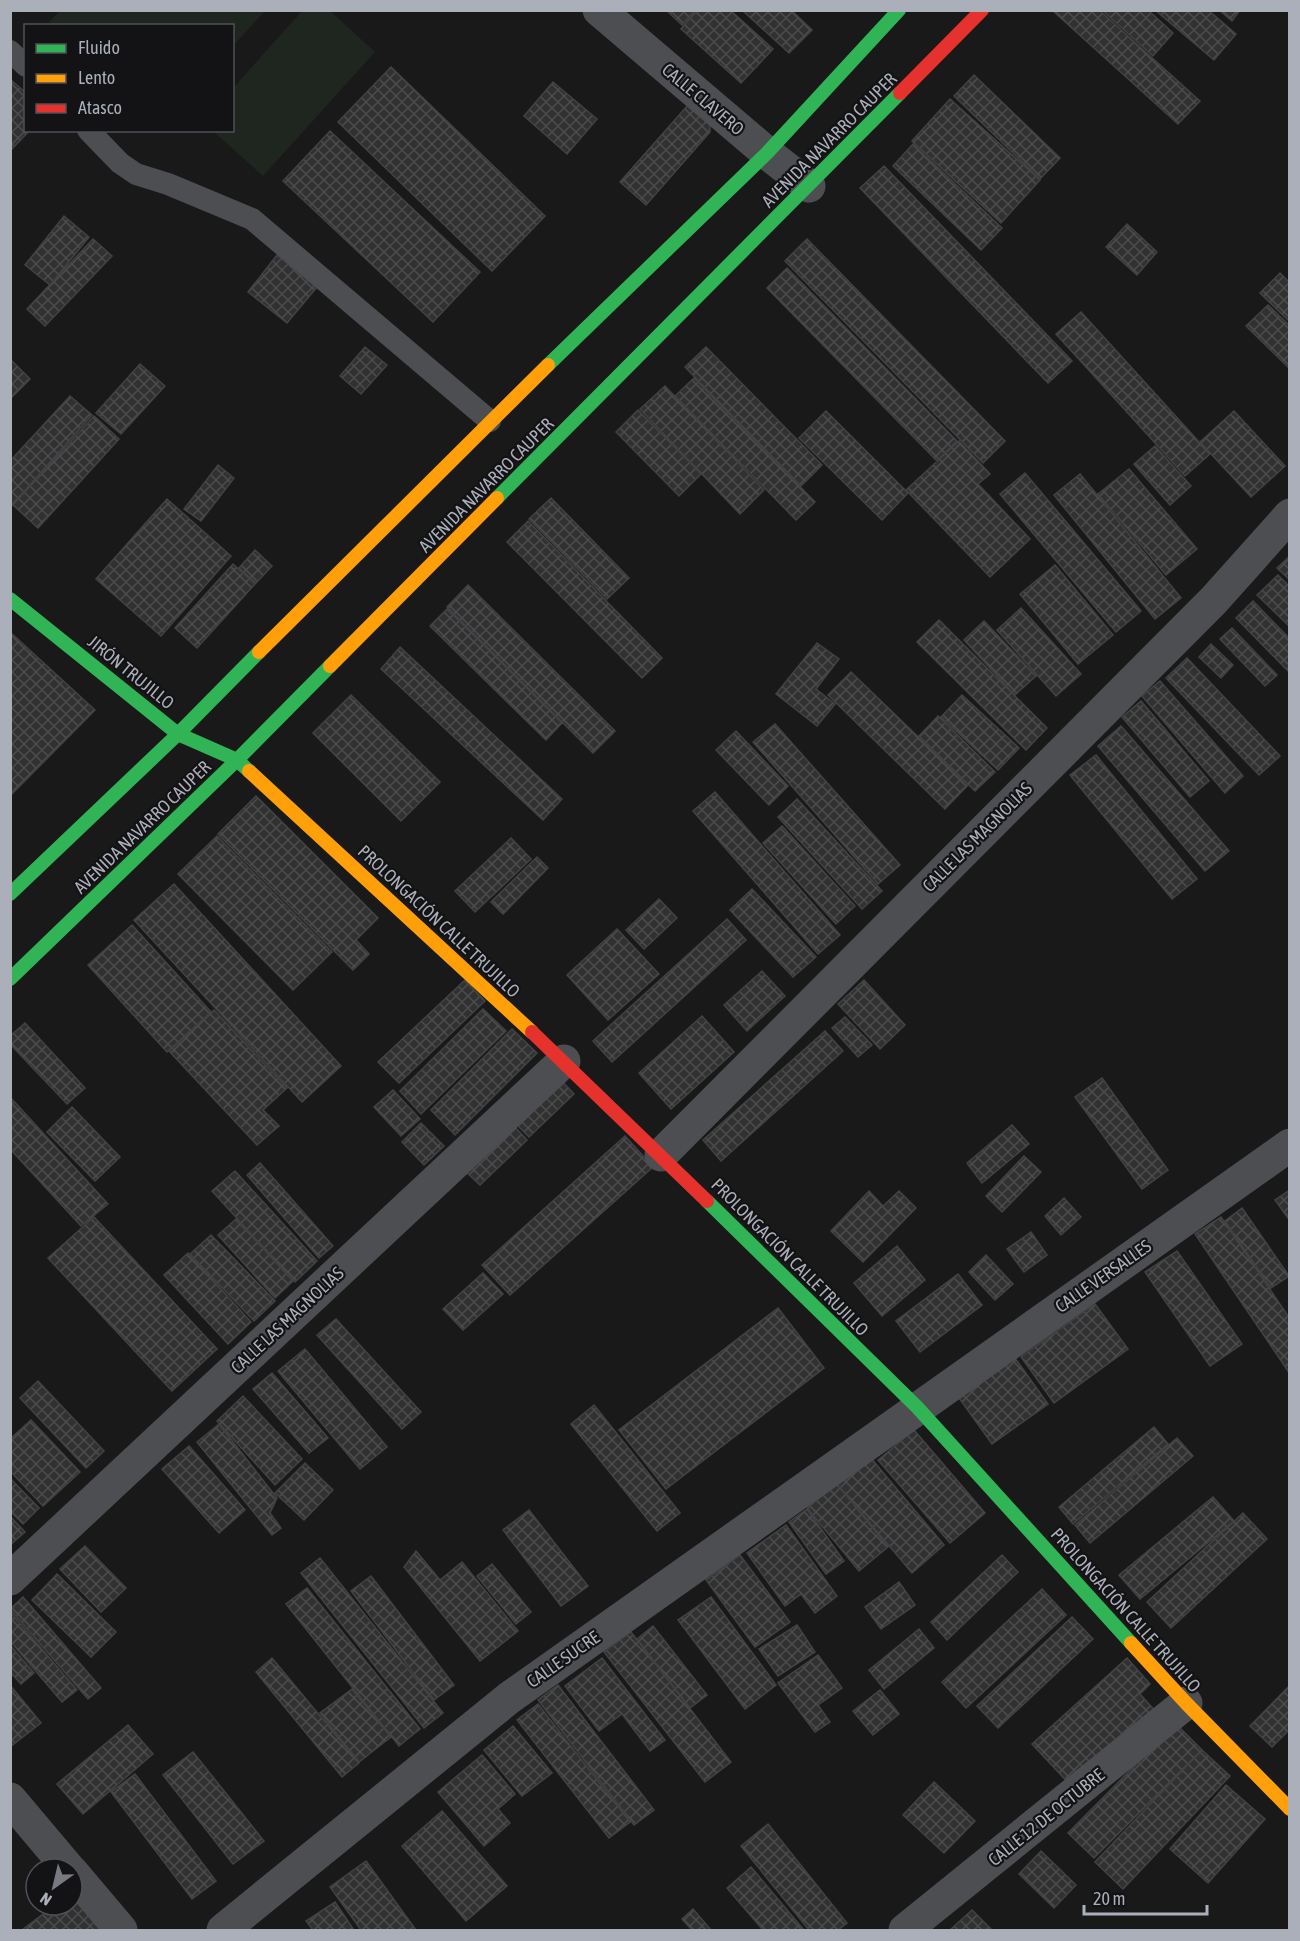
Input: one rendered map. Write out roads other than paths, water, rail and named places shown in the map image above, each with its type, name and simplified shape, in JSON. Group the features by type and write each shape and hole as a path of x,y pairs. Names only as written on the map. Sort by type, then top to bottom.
{"main road":[{"path":"10,894 178,734 490,421 767,153 899,10"},
{"name":"AVENIDA NAVARRO CAUPER","path":"10,979 237,760 982,10"},
{"name":"JIRÓN TRUJILLO","path":"10,599 178,734 237,760"},
{"name":"PROLONGACIÓN CALLE TRUJILLO","path":"237,760 564,1061 917,1407 1186,1703 1290,1809"}],"street":[{"name":"CALLE CLAVERO","path":"599,10 809,186"},
{"name":"CALLE LAS MAGNOLIAS","path":"661,1155 1214,600 1290,515"},
{"name":"CALLE LAS MAGNOLIAS","path":"10,1579 564,1061"},
{"name":"CALLE VERSALLES","path":"917,1407 1290,1145"},
{"name":"CALLE SUCRE","path":"223,1930 509,1698 917,1407"},
{"name":"CALLE 12 DE OCTUBRE","path":"905,1930 1186,1703"},
{"path":"10,1799 60,1857"},
{"path":"84,1886 121,1930"}],"lane":[{"path":"10,51 24,64"},
{"path":"90,132 120,163 136,174 168,184 252,219 490,421"}]}
